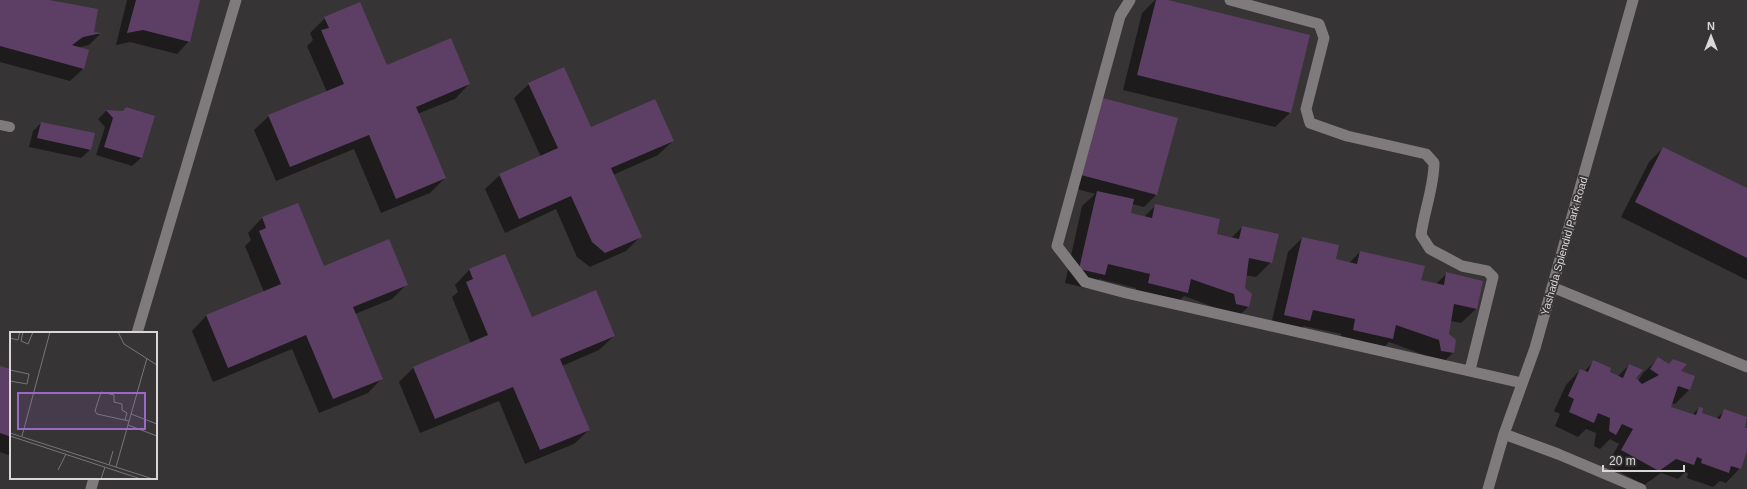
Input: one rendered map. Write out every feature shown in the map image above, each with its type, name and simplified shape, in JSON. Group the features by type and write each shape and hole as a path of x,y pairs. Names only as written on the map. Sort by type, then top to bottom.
{"street":[{"path":"137,332 236,0"},
{"path":"1130,0 1120,16 1057,246 1085,282 1134,295 1522,383"},
{"path":"1230,0 1319,24 1324,38 1306,109 1310,123 1347,136 1426,154 1434,163 1434,177 1423,216 1421,235 1430,249 1462,266 1488,271 1493,277 1470,370"},
{"name":"Yashada Splendid Park Road","path":"1488,489 1504,434 1535,348 1633,0"},
{"path":"1552,287 1747,366"},
{"path":"1504,434 1558,454 1641,489"},
{"path":"91,489 94,479"}],"building":[{"path":"0,0 49,0 98,9 94,32 102,33 83,37 72,45 89,50 84,69 0,46"},
{"path":"136,0 200,0 190,42 143,30 127,33"},
{"path":"1156,0 1168,0 1310,35 1291,113 1137,75"},
{"path":"360,2 387,65 451,38 470,84 416,107 446,178 396,199 369,135 290,167 268,115 344,84 321,30 329,28 324,17"},
{"path":"564,67 591,127 655,99 674,141 611,168 642,237 605,253 592,242 571,196 519,219 499,174 558,148 528,83"},
{"path":"1103,98 1178,118 1157,195 1081,175"},
{"path":"126,107 155,116 142,158 104,147 113,118 106,110 123,111"},
{"path":"41,122 95,133 91,150 37,138"},
{"path":"1663,147 1747,188 1747,258 1635,202"},
{"path":"1097,191 1134,199 1131,213 1152,218 1155,204 1220,219 1217,234 1239,239 1242,226 1279,234 1272,263 1249,258 1245,288 1252,294 1249,307 1236,304 1234,294 1191,279 1188,293 1148,283 1150,274 1108,264 1105,275 1079,269"},
{"path":"298,203 324,266 389,239 408,285 353,307 383,379 333,399 306,335 228,368 206,315 281,284 259,231 266,228 262,217"},
{"path":"1302,237 1339,245 1336,259 1357,264 1360,251 1425,266 1421,280 1444,285 1446,272 1483,281 1477,309 1454,304 1449,334 1456,340 1454,353 1441,351 1439,340 1396,325 1393,339 1353,330 1355,319 1313,310 1310,321 1284,315"},
{"path":"505,254 532,317 596,290 615,336 560,359 590,430 540,450 513,387 435,419 413,367 488,335 466,282 473,279 469,269"},
{"path":"1658,357 1669,364 1673,359 1687,364 1681,371 1695,376 1690,390 1678,386 1671,407 1696,415 1699,407 1703,408 1702,413 1720,419 1724,409 1747,417 1745,428 1747,428 1747,451 1741,469 1731,466 1729,473 1701,463 1702,459 1697,457 1694,465 1676,459 1659,471 1621,450 1633,429 1622,424 1616,435 1609,431 1610,418 1598,413 1594,423 1569,412 1574,399 1568,396 1580,369 1588,372 1593,360 1611,368 1610,372 1623,378 1629,364 1643,370 1636,378 1642,384 1659,375 1650,369"},
{"path":"0,366 10,369 10,437 0,433"}]}
